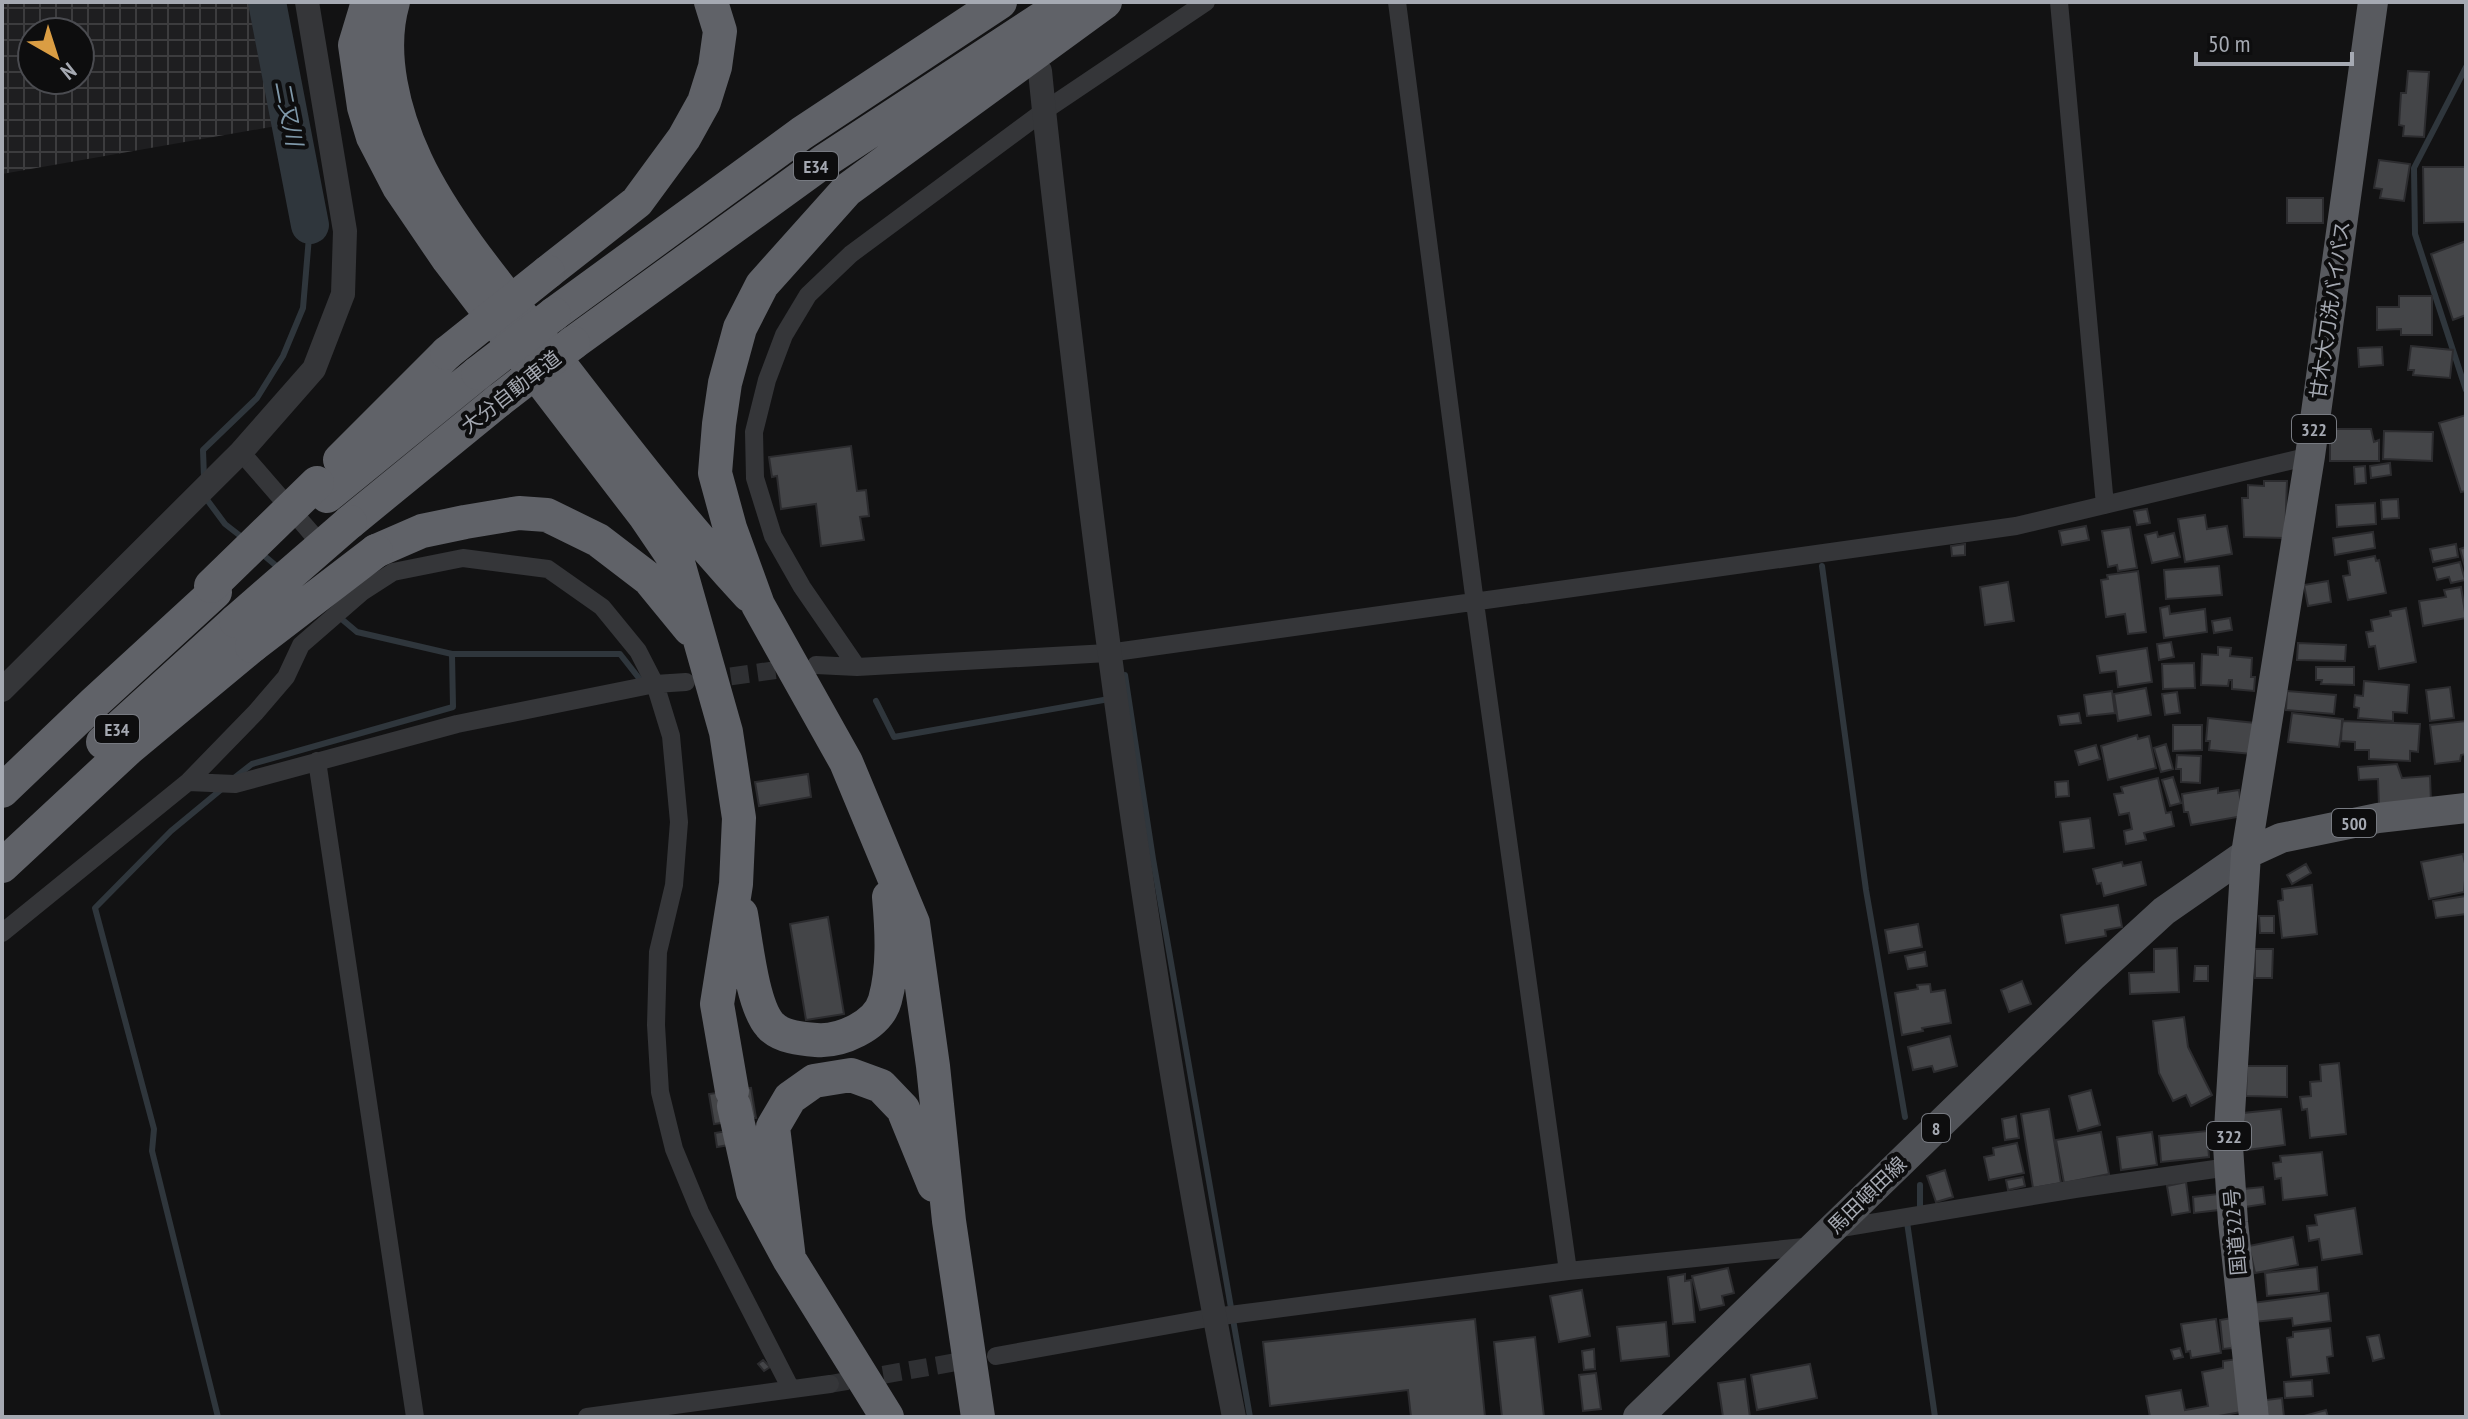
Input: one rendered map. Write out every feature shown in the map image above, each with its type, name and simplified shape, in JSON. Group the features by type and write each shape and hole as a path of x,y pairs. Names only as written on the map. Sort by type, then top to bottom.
{"highway":[{"path":"368,2 355,45 364,107 373,137 399,187 448,259 645,516 679,566 726,732 739,818 736,884 717,1004 753,1192 789,1259 887,1417"},
{"path":"393,2 385,42 394,92 416,162 488,272 667,504 758,605"},
{"path":"322,490 447,353 637,202 684,138 704,102 715,67 720,31 711,2"},
{"name":"大分自動車道","path":"2,791 322,490 554,314 802,133 1000,2"},
{"name":"大分自動車道","path":"2,841 117,729 244,633 350,522 498,401 823,162 1067,2"},
{"path":"978,1417 949,1221 933,1066 913,923 846,762 758,605 730,528 715,473 725,383 740,328 762,285 847,190 1105,2"},
{"name":"甘木大刀洗バイパス","path":"2246,854 2310,456 2373,2"},
{"path":"2,866 128,749 244,633 376,551 422,531 519,513 547,515 598,540 649,579 703,645"},
{"name":"500","path":"2246,854 2295,835 2378,818 2466,808"},
{"name":"国道322号","path":"2246,854 2228,1146 2254,1417"},
{"path":"736,884 754,991 771,1026 798,1039 829,1041 862,1030 884,1004 892,938 886,861"},
{"path":"789,1259 773,1127 790,1098 814,1081 851,1075 881,1086 903,1109 949,1221"}],"main road":[{"name":"馬田頓田線","path":"1638,1417 2092,977 2153,921 2246,854"}],"street":[{"path":"2,690 241,452 314,369 343,294 345,231 307,2"},
{"path":"311,31 322,2"},
{"path":"857,667 802,587 773,536 755,478 754,432 767,380 784,335 808,295 861,246 1044,111 1206,2"},
{"path":"1397,2 1475,603 1568,1271"},
{"path":"2059,2 2105,505"},
{"path":"1040,71 1114,697 1154,961 1214,1317 1234,1417"},
{"path":"241,452 362,592"},
{"path":"816,665 857,667 1108,653 1475,603 2016,526 2310,456"},
{"path":"2,933 188,782 286,677 301,645 362,592 393,572 463,558 548,569 602,607 638,651 655,684 671,736 679,822 674,885 658,952 656,1025 660,1092 674,1149 700,1212 791,1389"},
{"path":"188,782 235,784 457,724 655,684 686,682"},
{"path":"317,761 415,1417"},
{"path":"996,1356 1214,1317 1824,1238 2075,1189 2229,1167"},
{"path":"587,1417 830,1384"}],"shaded area":[{"path":"2,2 262,2 282,125 2,174"}],"building":[{"path":"2408,71 2429,72 2424,137 2403,136 2404,126 2399,125 2401,93 2406,93"},
{"path":"2379,160 2410,164 2404,201 2380,198 2382,189 2374,188"},
{"path":"2423,167 2466,167 2466,222 2424,223"},
{"path":"2287,198 2323,198 2323,223 2287,223"},
{"path":"2466,241 2466,315 2453,320 2431,254"},
{"path":"2399,296 2432,296 2432,335 2401,335 2401,329 2377,330 2377,307 2399,307"},
{"path":"2411,346 2453,350 2450,378 2413,375 2414,370 2408,370"},
{"path":"2382,347 2383,365 2359,367 2358,348"},
{"path":"2466,415 2466,491 2461,492 2439,423"},
{"path":"2330,429 2371,429 2374,442 2379,440 2379,461 2330,461"},
{"path":"2384,431 2433,432 2432,461 2383,459"},
{"path":"851,446 857,491 866,490 869,516 860,517 864,540 821,546 816,504 781,509 777,476 772,477 769,457"},
{"path":"2390,463 2391,475 2371,478 2370,466"},
{"path":"2365,466 2366,483 2355,484 2354,467"},
{"path":"2264,481 2287,481 2285,538 2244,537 2242,498 2248,498 2248,485 2264,486"},
{"path":"2398,499 2399,518 2382,519 2381,500"},
{"path":"2375,503 2376,524 2337,527 2336,505"},
{"path":"2147,509 2150,523 2137,525 2134,511"},
{"path":"2205,515 2207,529 2227,526 2232,554 2185,562 2178,519"},
{"path":"2086,526 2089,540 2062,545 2059,531"},
{"path":"2130,527 2137,568 2118,571 2117,565 2108,567 2102,531"},
{"path":"2157,532 2158,537 2174,533 2180,557 2152,563 2145,535"},
{"path":"2373,532 2375,548 2335,555 2333,538"},
{"path":"1965,544 1965,555 1952,556 1951,546"},
{"path":"2456,544 2458,557 2433,562 2430,549"},
{"path":"2466,547 2466,571 2460,549"},
{"path":"2375,556 2376,561 2379,560 2386,593 2348,600 2343,576 2350,575 2348,561"},
{"path":"2460,562 2465,580 2451,583 2449,577 2437,580 2434,568"},
{"path":"2219,566 2222,595 2166,599 2164,570"},
{"path":"2138,571 2146,632 2128,634 2125,614 2106,617 2101,580 2108,579 2107,575"},
{"path":"2328,581 2331,602 2308,606 2304,585"},
{"path":"2008,582 2014,621 1985,625 1980,587"},
{"path":"2461,587 2466,618 2423,626 2419,601 2446,597 2444,590"},
{"path":"2169,606 2170,614 2205,609 2207,632 2164,638 2160,608"},
{"path":"2406,608 2416,662 2379,669 2375,646 2369,647 2366,632 2373,631 2371,620 2391,616 2390,611"},
{"path":"2230,618 2232,630 2214,633 2212,621"},
{"path":"2171,642 2174,657 2159,660 2157,644"},
{"path":"2298,643 2346,645 2345,661 2297,660"},
{"path":"2218,647 2231,648 2230,656 2252,658 2254,691 2232,689 2232,680 2229,680 2228,686 2201,685 2202,654 2218,655"},
{"path":"2147,648 2152,682 2118,687 2116,671 2100,673 2097,656"},
{"path":"2194,663 2195,688 2163,689 2162,664"},
{"path":"2316,667 2354,667 2354,685 2321,684 2322,680 2316,680"},
{"path":"2364,681 2409,685 2407,713 2393,712 2393,721 2358,718 2359,708 2354,707 2355,695 2363,696"},
{"path":"2450,687 2454,718 2430,721 2426,690"},
{"path":"2146,688 2151,715 2118,721 2114,694"},
{"path":"2112,691 2115,713 2087,716 2084,695"},
{"path":"2287,691 2336,695 2334,714 2286,710"},
{"path":"2177,692 2180,713 2165,715 2162,694"},
{"path":"2079,713 2081,723 2060,725 2058,716"},
{"path":"2292,713 2343,719 2339,747 2288,742"},
{"path":"2208,718 2255,723 2252,754 2209,750 2210,741 2206,741"},
{"path":"2342,721 2420,724 2418,752 2410,751 2410,761 2369,759 2369,750 2355,750 2355,742 2341,741"},
{"path":"2466,721 2466,754 2461,755 2460,761 2435,764 2430,725"},
{"path":"2173,725 2202,725 2202,750 2173,751"},
{"path":"2137,735 2138,739 2149,736 2156,768 2108,780 2101,746"},
{"path":"2166,744 2173,769 2161,772 2154,748"},
{"path":"2096,745 2100,759 2079,765 2075,751"},
{"path":"2177,755 2201,756 2200,783 2181,782 2181,769 2176,769"},
{"path":"2397,764 2402,778 2430,776 2431,803 2379,806 2378,779 2359,780 2358,767"},
{"path":"808,774 811,797 759,806 755,782"},
{"path":"2173,777 2181,803 2170,806 2162,780"},
{"path":"2158,778 2166,813 2171,812 2174,826 2144,833 2146,840 2126,844 2124,831 2132,829 2129,813 2119,815 2114,794 2123,793 2121,787"},
{"path":"2068,781 2069,796 2056,797 2055,782"},
{"path":"2218,788 2218,793 2239,790 2243,816 2191,825 2188,812 2184,812 2182,794"},
{"path":"2090,818 2094,848 2064,852 2060,822"},
{"path":"2463,854 2466,868 2464,892 2429,899 2421,862"},
{"path":"2122,862 2123,866 2141,862 2146,885 2104,896 2093,869"},
{"path":"2306,864 2311,873 2292,884 2287,875"},
{"path":"2312,885 2317,934 2282,938 2278,901 2283,900 2282,889"},
{"path":"2466,896 2466,914 2436,918 2433,901"},
{"path":"2118,905 2122,927 2105,930 2106,936 2066,943 2061,915"},
{"path":"2259,916 2274,916 2274,933 2260,933"},
{"path":"828,917 844,1014 806,1020 790,924"},
{"path":"1918,924 1922,947 1889,953 1885,930"},
{"path":"2177,948 2179,992 2130,994 2129,973 2154,972 2154,949"},
{"path":"2255,949 2273,949 2272,978 2255,978"},
{"path":"1925,952 1927,966 1908,969 1905,956"},
{"path":"2195,966 2208,966 2208,981 2194,981"},
{"path":"2022,981 2031,1004 2009,1012 2001,990"},
{"path":"1930,984 1931,992 1945,990 1951,1023 1902,1035 1895,993"},
{"path":"2184,1017 2188,1047 2212,1095 2191,1106 2186,1095 2173,1101 2159,1073 2153,1021"},
{"path":"1950,1036 1957,1066 1934,1072 1932,1066 1913,1070 1908,1047"},
{"path":"2339,1063 2346,1134 2310,1138 2307,1109 2302,1110 2300,1097 2311,1096 2310,1082 2321,1081 2320,1065"},
{"path":"2247,1066 2287,1066 2287,1097 2246,1096"},
{"path":"751,1088 756,1118 714,1124 709,1094"},
{"path":"2091,1090 2100,1125 2078,1131 2069,1096"},
{"path":"2049,1109 2061,1183 2033,1188 2021,1114"},
{"path":"2281,1109 2285,1145 2247,1150 2243,1113"},
{"path":"2016,1116 2019,1138 2005,1140 2002,1119"},
{"path":"767,1124 770,1138 717,1147 715,1133"},
{"path":"2207,1131 2209,1157 2161,1162 2159,1136"},
{"path":"2101,1132 2109,1174 2064,1183 2056,1140"},
{"path":"2152,1132 2157,1165 2121,1170 2117,1137"},
{"path":"2017,1143 2024,1173 1989,1180 1984,1157 1994,1155 1993,1148"},
{"path":"2322,1152 2327,1195 2283,1200 2281,1178 2275,1179 2273,1163 2281,1162 2280,1156"},
{"path":"1945,1170 1953,1197 1936,1202 1927,1176"},
{"path":"2023,1177 2025,1186 2008,1190 2006,1180"},
{"path":"2186,1182 2190,1212 2172,1215 2167,1186"},
{"path":"2263,1187 2265,1204 2245,1207 2243,1189"},
{"path":"2218,1194 2219,1210 2194,1213 2193,1197"},
{"path":"2355,1208 2362,1254 2322,1260 2319,1239 2309,1241 2307,1226 2317,1225 2315,1215"},
{"path":"2293,1237 2298,1265 2255,1273 2249,1246"},
{"path":"2317,1267 2319,1291 2267,1296 2265,1273"},
{"path":"1728,1268 1734,1293 1722,1296 1724,1305 1700,1310 1692,1276"},
{"path":"1685,1274 1685,1281 1691,1280 1695,1322 1673,1324 1668,1277"},
{"path":"1582,1290 1590,1336 1559,1342 1550,1296"},
{"path":"2328,1293 2331,1321 2293,1326 2292,1318 2254,1322 2252,1303"},
{"path":"2232,1318 2232,1348 2223,1349 2220,1320"},
{"path":"1475,1319 1485,1417 1411,1417 1408,1390 1270,1406 1263,1342"},
{"path":"2216,1319 2221,1353 2191,1358 2190,1351 2186,1352 2181,1324"},
{"path":"1666,1322 1669,1356 1621,1361 1617,1327"},
{"path":"2330,1328 2333,1356 2327,1357 2329,1373 2291,1377 2287,1338 2293,1337 2293,1332"},
{"path":"2379,1335 2384,1358 2373,1361 2367,1337"},
{"path":"1535,1337 1544,1417 1502,1417 1494,1342"},
{"path":"2180,1348 2183,1357 2174,1359 2171,1350"},
{"path":"1594,1349 1595,1369 1584,1370 1582,1351"},
{"path":"2237,1359 2247,1411 2213,1417 2150,1417 2146,1396 2181,1390 2185,1410 2208,1406 2202,1372 2223,1368 2223,1361"},
{"path":"763,1360 770,1367 764,1371 758,1364"},
{"path":"1810,1364 1817,1398 1757,1410 1751,1375"},
{"path":"1596,1373 1601,1409 1583,1411 1579,1375"},
{"path":"1745,1379 1750,1417 1723,1417 1718,1383"},
{"path":"2312,1380 2313,1396 2285,1398 2284,1382"},
{"path":"2282,1398 2284,1417 2268,1417 2266,1400"},
{"path":"2326,1410 2328,1417 2304,1417 2304,1416"}],"waterway":[{"name":"二又川","path":"267,2 310,225"},
{"path":"2466,67 2414,168 2415,234 2466,390"},
{"path":"204,478 203,450 257,398 283,356 303,308 310,225"},
{"path":"205,497 225,524 243,538"},
{"path":"261,553 280,569"},
{"path":"1822,566 1866,890 1905,1117"},
{"path":"338,616 357,632 452,654 620,654 642,682"},
{"path":"234,778 252,764 453,707 452,654"},
{"path":"1125,675 1153,859 1250,1417"},
{"path":"876,701 894,737 1109,699"},
{"path":"218,1417 152,1151 154,1129 95,908 171,831 223,788"},
{"path":"1920,1185 1920,1208"},
{"path":"1909,1219 1935,1417"}],"tunnel":[{"path":"704,680 798,667"},
{"path":"830,1384 974,1359"}]}
